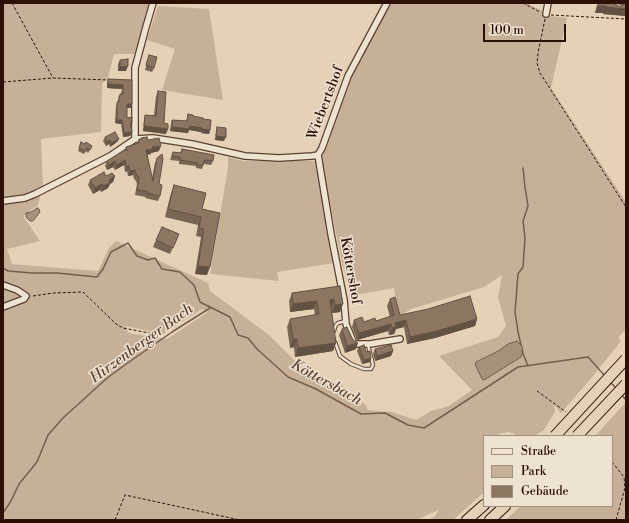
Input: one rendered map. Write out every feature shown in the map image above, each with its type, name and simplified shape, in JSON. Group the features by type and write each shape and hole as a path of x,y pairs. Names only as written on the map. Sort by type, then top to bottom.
{"highway":[{"path":"556,435 626,359"},
{"path":"579,435 626,384"},
{"path":"467,520 483,506"},
{"path":"490,520 504,507"}],"street":[{"path":"3,201 25,198 35,194 110,156 135,139 135,68 154,3"},
{"name":"Wiebertshof","path":"135,139 153,138 192,144 244,156 279,158 318,155 322,148 348,76 387,3"},
{"path":"546,14 548,3"},
{"name":"Köttershof","path":"318,155 344,300 346,321 354,344 368,344 400,339"},
{"path":"3,285 17,290 26,296 24,299 3,306"}],"lane":[{"path":"346,321 338,323 334,330 334,338 340,356 358,367 364,369 371,368 373,365 368,344"}],"path":[{"path":"12,3 53,78"},
{"path":"523,3 553,16 626,19"},
{"path":"546,14 538,53 537,63 540,73 626,207"},
{"path":"3,82 53,78 113,80"},
{"path":"26,296 83,292 116,324 123,328 160,335"},
{"path":"537,391 567,413"},
{"path":"613,463 625,477 625,488 616,520"},
{"path":"114,520 125,496 240,520"}],"green space":[{"path":"3,3 150,3 135,54 114,54 108,77 102,84 101,132 41,139 43,185 38,205 23,216 40,241 7,249 12,264 98,271 109,248 116,241 208,283 210,291 269,335 308,374 344,386 336,390 365,404 368,410 392,412 416,420 431,411 449,406 472,390 439,356 498,337 506,326 498,297 502,275 484,287 411,309 398,317 394,288 350,296 321,160 351,77 391,3 526,3 549,14 549,16 567,18 551,88 626,202 626,329 618,338 621,341 561,413 554,405 555,412 543,431 536,435 516,435 509,432 497,435 483,435 483,493 453,520 429,520 435,516 439,510 417,520 3,520","holes":["202,309 208,312 167,339 128,333 126,326 163,334","508,344 523,352 475,364"]},
{"path":"158,6 209,9 223,100 162,90 175,49 147,40"},
{"path":"228,157 243,161 316,161 334,263 277,272 279,281 210,274 228,168"},
{"path":"626,402 626,520 506,520 520,507 613,507 613,435 596,435"}],"shaded area":[{"path":"37,208 40,212 33,221 30,221 26,217 26,213"},
{"path":"517,341 522,346 523,352 521,357 484,380 482,379 475,364 476,362 508,344"}],"building":[{"path":"599,3 613,3 621,7 624,3 626,3 626,9 597,6"},
{"path":"149,55 157,57 154,68 146,65"},
{"path":"128,59 128,66 120,67 120,60"},
{"path":"108,79 132,80 132,104 127,104 127,118 132,117 132,122 130,122 132,132 124,133 122,120 117,120 117,102 119,102 120,94 123,94 123,85 108,84"},
{"path":"158,91 166,92 164,123 168,124 168,129 144,126 145,115 156,116"},
{"path":"188,114 211,120 210,130 190,126 189,129 172,127 172,120 187,121"},
{"path":"217,127 226,128 226,137 216,136"},
{"path":"115,132 119,139 111,143 110,140 107,142 105,137"},
{"path":"147,137 148,140 159,138 161,146 152,147 153,149 146,150 153,181 157,158 162,154 163,159 159,184 162,185 160,196 147,193 147,191 137,190 139,179 138,176 135,170 130,171 125,160 117,165 115,161 109,165 107,161 126,149 127,151 126,147 139,143 139,139"},
{"path":"81,142 85,144 86,142 92,146 90,150 87,148 85,151 79,148"},
{"path":"182,149 214,155 213,161 204,160 203,165 197,165 197,163 180,160 180,157 172,156 173,152 181,153"},
{"path":"104,172 106,176 112,173 115,176 109,180 110,183 103,186 102,184 95,188 90,180"},
{"path":"174,185 206,193 202,209 220,213 210,267 198,266 204,229 199,228 201,217 168,209"},
{"path":"162,227 179,234 173,248 156,240"},
{"path":"340,286 343,304 335,305 334,299 330,300 336,343 298,348 297,339 293,339 290,319 319,314 317,301 293,304 292,293"},
{"path":"470,296 477,319 437,331 410,337 406,320 395,323 396,327 392,328 391,324 359,333 354,320 362,317 364,322 375,318 376,321 394,315 390,299 395,297 400,315 428,309"},
{"path":"347,327 353,340 358,343 347,346 342,329"},
{"path":"364,345 366,352 370,351 371,358 364,360 359,347"},
{"path":"391,345 393,351 377,356 375,349"}],"waterway":[{"path":"521,345 515,312 518,274 523,267 525,238 523,221 528,206 523,168"},
{"name":"Köttersbach","path":"3,268 8,271 57,273 97,277 103,269 111,252 128,243 137,256 148,260 155,258 162,269 180,272 194,285 200,302 230,317 238,335 248,338 257,349 288,377 316,389 361,414 385,413 408,425 424,428 518,367 588,357 605,376"},
{"name":"Hirzenberger Bach","path":"3,513 11,501 19,484 37,462 48,435 63,418 106,379 122,367 172,332 210,308"},
{"path":"522,351 528,366"},
{"name":"Köttersbach","path":"610,382 616,388"},
{"name":"Köttersbach","path":"621,394 626,400"}]}
